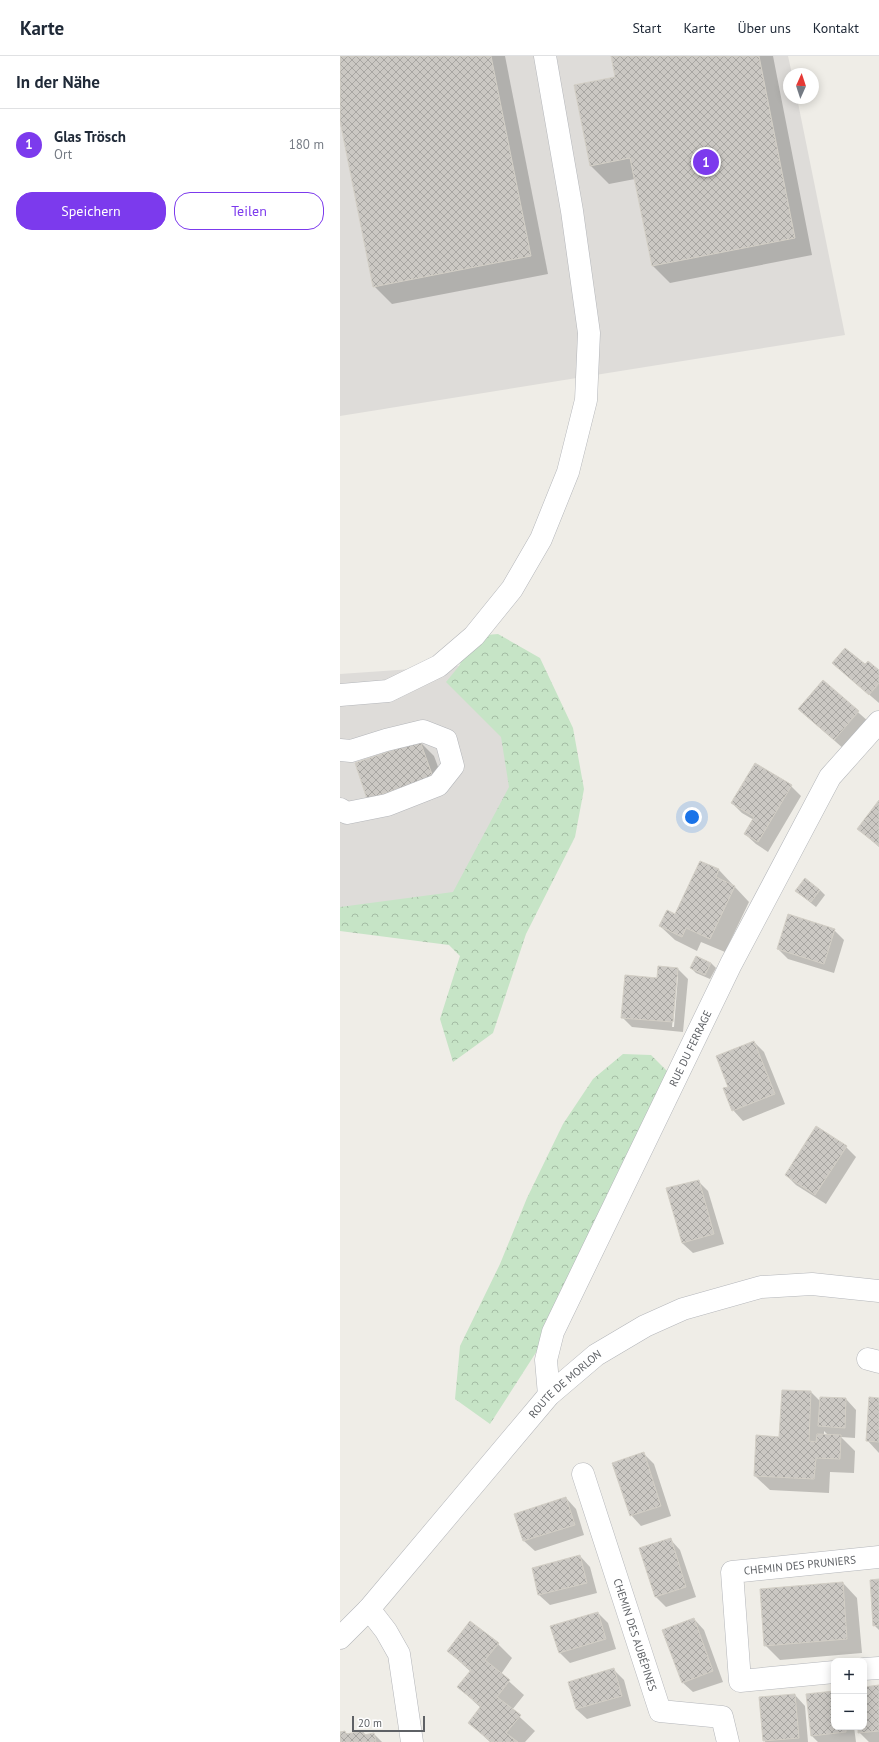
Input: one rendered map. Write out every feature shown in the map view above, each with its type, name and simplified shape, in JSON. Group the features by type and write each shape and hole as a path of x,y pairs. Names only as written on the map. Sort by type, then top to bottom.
{"street":[{"path":"340,695 388,691 439,666 474,636 512,589 542,539 568,472 586,400 589,333 572,211 545,56"},
{"name":"RUE DU FERRAGE","path":"550,1396 546,1360 553,1332 727,970 830,777 879,722"},
{"path":"340,750 351,751 386,740 423,731 446,740 452,766 438,786 387,805 347,813 340,809"},
{"name":"ROUTE DE MORLON","path":"340,1638 369,1609 550,1396 596,1356 645,1326 683,1309 761,1287 812,1284 879,1291"},
{"name":"CHEMIN DES AUBÉPINES","path":"583,1474 660,1711 722,1717 728,1742"},
{"name":"CHEMIN DES PRUNIERS","path":"831,1672 740,1681 732,1572 879,1557"},
{"path":"369,1609 386,1631 399,1654 412,1742"},
{"path":"867,1669 879,1668"}],"shaded area":[{"path":"340,56 788,56 791,68 783,68 783,104 798,104 845,335 340,416"},
{"path":"514,662 554,776 472,919 340,917 340,674"}],"green space":[{"path":"498,634 540,658 573,728 584,789 575,837 526,934 493,1033 453,1062 440,1019 460,956 449,945 340,931 340,907 453,892 509,787 501,737 446,682 459,666 474,636"},
{"path":"623,1054 651,1055 668,1072 562,1312 490,1424 455,1399 460,1346 500,1264 527,1198 563,1124 593,1079"}],"building":[{"path":"340,56 491,56 531,256 373,287 340,121"},
{"path":"611,56 759,56 795,238 652,266 630,158 590,166 574,85 615,77"},
{"path":"845,648 865,664 868,661 879,670 879,683 869,695 832,663"},
{"path":"823,680 859,711 834,740 798,709"},
{"path":"420,741 433,777 367,799 355,763"},
{"path":"755,763 792,785 758,842 744,834 754,817 731,803"},
{"path":"879,800 879,846 857,829"},
{"path":"700,861 719,869 716,877 735,886 710,939 686,928 682,937 659,926 667,910 675,914"},
{"path":"805,878 820,890 811,902 795,891"},
{"path":"788,914 835,929 824,964 777,949"},
{"path":"696,956 711,963 705,975 690,968"},
{"path":"658,966 678,968 673,1022 621,1018 625,975 657,978"},
{"path":"754,1041 775,1094 732,1111 723,1088 728,1087 716,1056"},
{"path":"816,1126 847,1146 815,1195 785,1175"},
{"path":"699,1180 714,1234 682,1243 666,1188"},
{"path":"782,1390 811,1391 809,1441 816,1442 817,1434 841,1435 840,1459 816,1458 814,1479 754,1476 756,1435 779,1437"},
{"path":"820,1397 846,1398 845,1428 818,1426"},
{"path":"869,1397 879,1398 879,1442 866,1441"},
{"path":"644,1452 661,1506 630,1516 612,1463"},
{"path":"566,1497 575,1525 523,1541 514,1514"},
{"path":"671,1538 686,1587 655,1597 639,1548"},
{"path":"580,1555 587,1583 538,1595 532,1568"},
{"path":"879,1579 879,1625 873,1626 870,1580"},
{"path":"843,1582 847,1639 764,1646 760,1589"},
{"path":"598,1612 606,1639 559,1653 550,1626"},
{"path":"694,1618 713,1671 682,1683 662,1630"},
{"path":"470,1621 499,1643 485,1660 510,1680 497,1697 521,1715 506,1733 518,1742 492,1742 468,1723 481,1706 457,1687 471,1670 447,1651"},
{"path":"614,1668 622,1696 576,1709 568,1682"},
{"path":"879,1685 879,1731 858,1733 858,1730 867,1730 867,1687"},
{"path":"831,1691 831,1730 846,1730 846,1732 811,1736 806,1694"},
{"path":"795,1694 799,1738 763,1741 759,1697"},
{"path":"345,1731 346,1734 363,1731 364,1735 374,1733 376,1742 340,1742 340,1732"}],"place":[{"name":"Glas Trösch","path":"706,162"}]}
